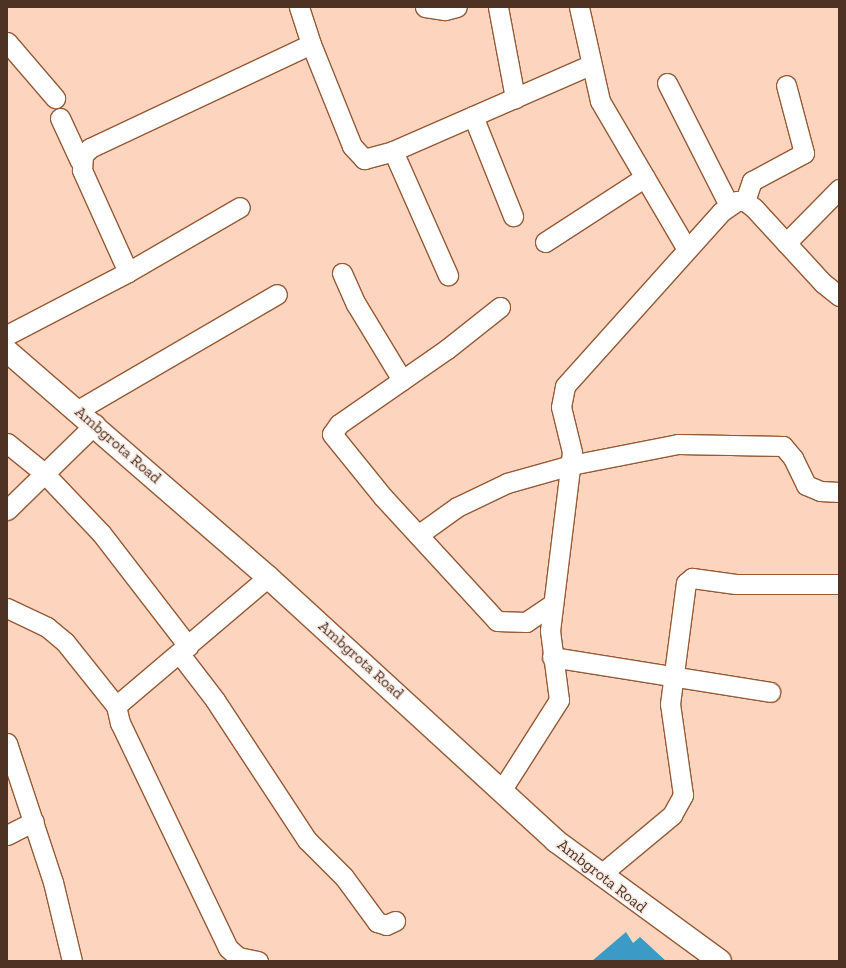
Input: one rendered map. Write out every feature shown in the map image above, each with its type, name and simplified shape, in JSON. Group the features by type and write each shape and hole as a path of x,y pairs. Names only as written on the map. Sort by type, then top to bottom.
{"main road":[{"name":"Ambgrota Road","path":"7,351 95,424 268,577 501,791 600,875 720,961"}],"street":[{"path":"299,7 311,44 357,154 374,158 590,65"},
{"path":"425,7 445,10 457,7"},
{"path":"498,7 515,98"},
{"path":"579,7 590,65 600,101 687,250"},
{"path":"7,42 55,98"},
{"path":"80,161 90,148 311,44"},
{"path":"667,83 737,203 786,243 822,283 839,296"},
{"path":"501,791 559,700 552,657 551,605 571,465 571,441 561,407 565,386 687,250 737,203 752,182 804,153 786,85"},
{"path":"473,116 513,216"},
{"path":"60,118 128,272"},
{"path":"393,151 448,275"},
{"path":"545,242 645,177"},
{"path":"786,243 839,189"},
{"path":"7,335 128,272 240,207"},
{"path":"342,273 356,304 402,380"},
{"path":"78,410 277,294"},
{"path":"500,306 402,380 339,424 332,434 418,535 497,622 526,622 551,605"},
{"path":"7,510 95,424"},
{"path":"7,443 44,473 125,561 307,840 344,877 377,922 386,925 395,922"},
{"path":"418,535 474,497 537,473 664,446 765,443 788,450 802,479 811,489 839,492"},
{"path":"116,706 184,650 268,577"},
{"path":"600,875 679,805 683,795 674,742 672,678 682,593 692,578 736,584 839,584"},
{"path":"7,608 47,627 65,642 116,706 120,724 189,873 234,959 258,961"},
{"path":"552,657 672,678 770,692"},
{"path":"7,743 34,821 72,961"},
{"path":"7,835 34,821"}],"water":[{"path":"626,932 633,943 640,937 666,961 592,961"}]}
